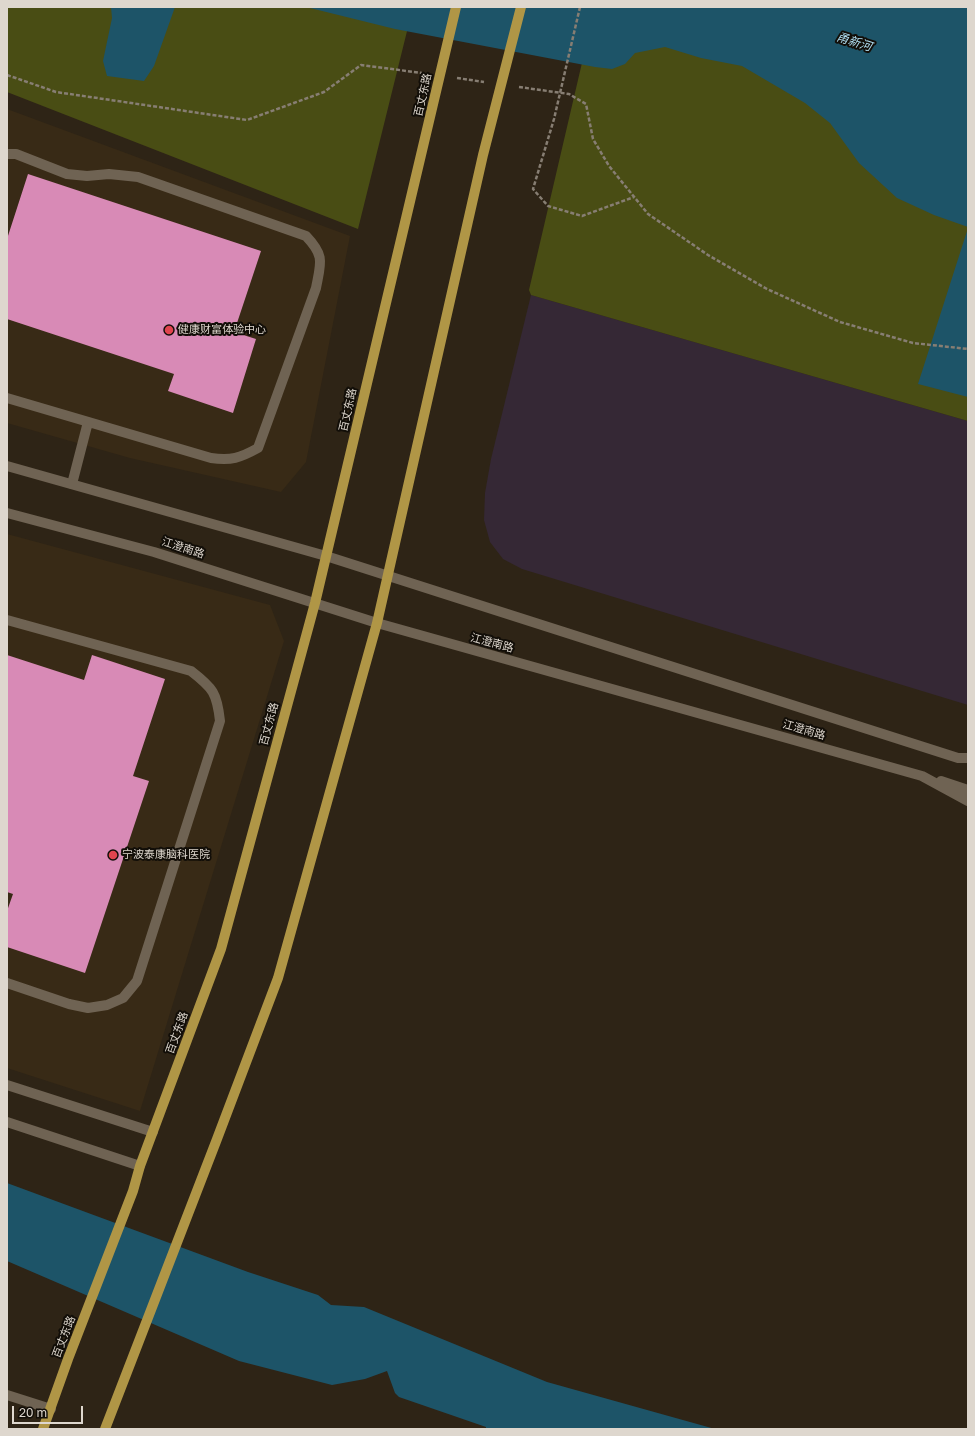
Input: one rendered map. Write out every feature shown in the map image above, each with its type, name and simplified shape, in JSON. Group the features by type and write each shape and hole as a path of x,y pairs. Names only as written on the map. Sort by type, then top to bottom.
{"main road":[{"name":"百丈东路","path":"43,1429 133,1191 140,1166 221,949 315,603 456,7"},
{"path":"105,1429 124,1384 278,978 377,624 482,155 521,7"},
{"path":"7,154 16,154 67,174 87,176 109,174 138,177 306,236 317,248 321,262 316,288 258,448 243,457 226,460 211,458 7,398"},
{"path":"72,484 88,422"},
{"path":"7,466 326,556 965,759"},
{"name":"江澄南路","path":"7,513 154,552 377,624 922,776 968,801"},
{"path":"7,620 191,671 213,692 218,701 220,721 138,981 123,998 107,1005 88,1008 69,1004 7,983"},
{"path":"922,776 968,790"},
{"path":"7,1085 153,1132"},
{"path":"7,1122 140,1166"},
{"path":"7,1395 51,1408"}],"path":[{"path":"580,7 554,119 533,189 548,206 582,216 634,197"},
{"path":"7,75 56,92 247,120 324,92 361,65 423,73"},
{"path":"453,78 492,83"},
{"path":"515,86 569,94 586,104 593,139 609,166 634,197 648,214 708,255 781,296 840,322 913,343 968,349"}],"shaded area":[{"name":"健康财富体验中心","path":"7,109 350,236 306,462 281,492 130,458 7,423"},
{"path":"531,295 968,421 968,705 522,569 503,559 490,542 484,520 485,493 491,459"},
{"name":"宁波泰康脑科医院","path":"7,534 270,605 284,641 140,1111 7,1068"}],"green space":[{"path":"7,7 413,7 358,229 7,92"},
{"path":"595,7 968,7 968,421 531,295 529,290"}],"water":[{"path":"111,7 175,7 154,66 144,81 107,76 103,61 112,18"},
{"name":"甬新河","path":"306,7 968,7 968,227 934,215 897,198 859,163 830,123 805,103 742,66 701,58 665,47 635,53 625,64 612,69 595,67 395,29"},
{"path":"968,228 968,397 918,384"},
{"path":"7,1183 248,1272 318,1295 331,1305 364,1307 547,1382 715,1429 486,1429 486,1427 399,1397 395,1393 387,1371 365,1379 332,1385 239,1361 7,1261"}],"building":[{"path":"28,174 261,251 234,332 256,339 233,413 168,391 174,374 7,319 7,239"},
{"path":"7,655 84,680 92,655 165,679 133,776 149,781 85,973 7,947 7,911 13,894 7,892"}],"place":[{"name":"健康财富体验中心","path":"169,330"},
{"name":"宁波泰康脑科医院","path":"113,855"}]}
